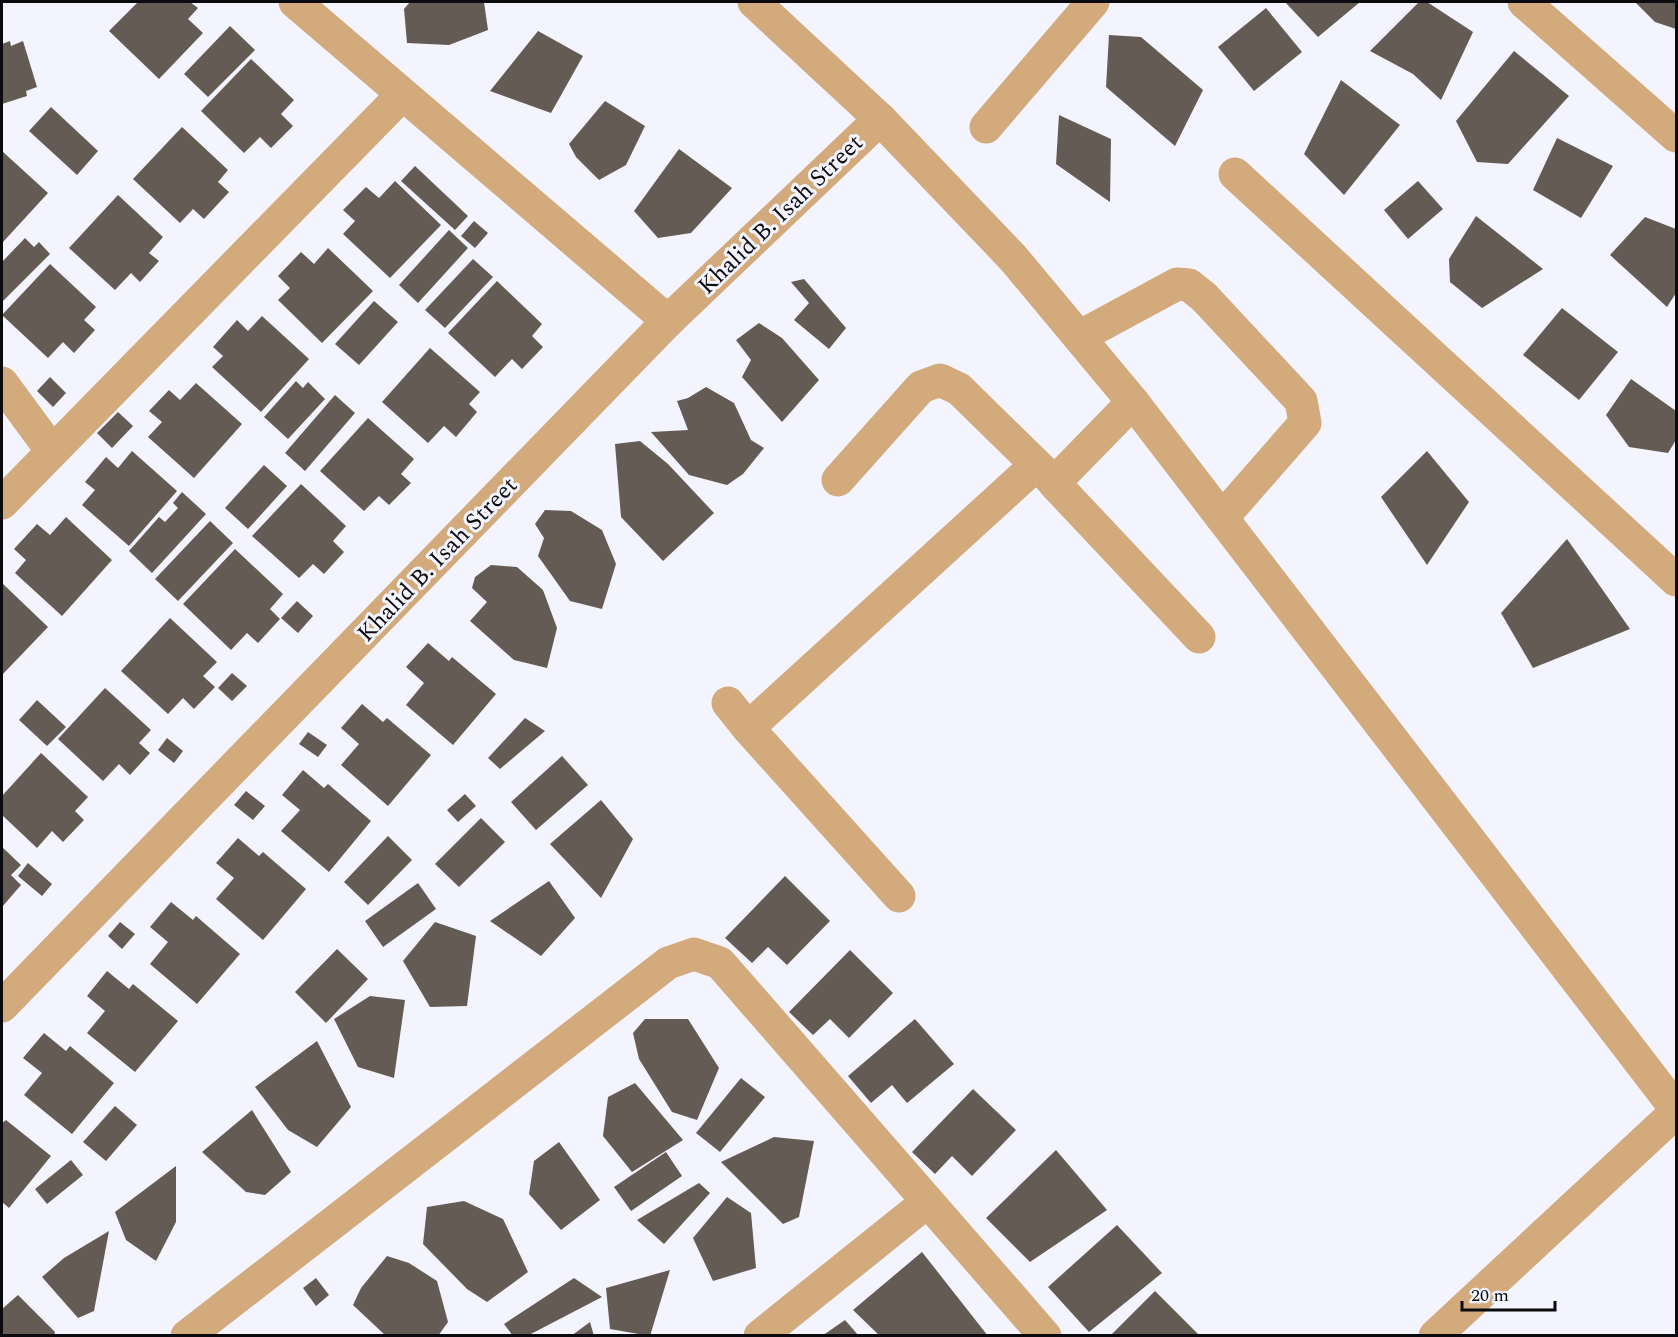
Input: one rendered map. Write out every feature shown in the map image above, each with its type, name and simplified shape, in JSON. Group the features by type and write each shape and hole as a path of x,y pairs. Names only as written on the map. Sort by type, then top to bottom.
{"street":[{"path":"295,2 668,321"},
{"path":"754,2 880,119 1013,258 1079,337 1222,518 1677,1111 1454,1329"},
{"path":"986,127 1093,2"},
{"path":"1524,2 1677,136"},
{"path":"2,503 402,95"},
{"name":"Khalid B. Isah Street","path":"2,1006 668,321 880,119"},
{"path":"1235,174 1677,580"},
{"path":"1079,337 1178,284 1190,285 1204,297 1301,401 1305,423 1222,518"},
{"path":"838,480 921,387 940,380 959,389 1045,474 1199,637"},
{"path":"2,383 52,451"},
{"path":"748,728 1132,402"},
{"path":"728,703 899,896"},
{"path":"187,1335 668,963 694,954 720,963 1045,1335"},
{"path":"760,1335 927,1202"}],"building":[{"path":"138,2 190,2 198,8 188,19 203,33 159,79 109,31"},
{"path":"410,2 484,2 488,30 449,45 407,43 404,9"},
{"path":"1285,2 1360,2 1318,37"},
{"path":"1419,2 1427,2 1473,32 1441,100 1413,74 1370,51"},
{"path":"1635,2 1676,2 1676,29 1655,22"},
{"path":"1266,8 1302,52 1254,91 1218,47"},
{"path":"230,26 255,50 208,97 184,74"},
{"path":"538,31 583,56 551,113 490,91"},
{"path":"1109,35 1141,37 1203,90 1175,146 1106,87"},
{"path":"10,41 11,46 23,41 37,87 26,91 27,96 2,104 2,44"},
{"path":"1514,51 1569,96 1508,164 1477,162 1456,121"},
{"path":"251,59 294,100 281,114 293,126 271,148 260,137 244,153 201,111"},
{"path":"1341,80 1400,125 1344,195 1304,154"},
{"path":"605,101 645,126 626,165 599,180 576,157 569,144"},
{"path":"51,107 98,151 77,175 29,131"},
{"path":"1059,115 1111,139 1110,202 1056,164"},
{"path":"182,127 228,170 218,182 229,192 204,219 193,209 180,223 133,179"},
{"path":"1557,138 1613,166 1581,218 1533,190"},
{"path":"679,149 732,188 691,233 658,238 634,211"},
{"path":"2,151 48,193 3,242 2,241"},
{"path":"415,166 468,216 455,230 401,181"},
{"path":"395,181 441,225 390,278 343,234 355,221 343,210 366,187 379,198"},
{"path":"1418,181 1443,209 1408,239 1384,210"},
{"path":"118,195 163,237 149,253 159,261 140,282 131,273 115,290 69,248"},
{"path":"1476,216 1543,269 1482,308 1450,282 1449,259"},
{"path":"1645,217 1676,229 1676,293 1667,307 1610,255"},
{"path":"474,221 488,233 475,248 461,236"},
{"path":"449,230 468,248 418,303 399,285"},
{"path":"25,238 34,247 39,242 50,254 2,302 2,262"},
{"path":"328,248 373,291 322,343 278,300 290,288 278,276 301,252 314,264"},
{"path":"473,259 493,277 445,328 425,310"},
{"path":"50,264 96,307 84,320 95,330 74,353 63,342 48,358 2,315"},
{"path":"804,279 846,328 829,349 794,320 809,303 791,282"},
{"path":"497,281 542,324 532,336 543,347 522,369 512,359 495,377 448,333"},
{"path":"374,301 398,322 359,365 335,344"},
{"path":"1562,308 1618,352 1579,400 1523,355"},
{"path":"262,316 309,359 261,412 212,367 223,356 213,347 237,320 248,331"},
{"path":"759,323 782,338 819,380 782,422 742,377 751,360 736,340"},
{"path":"430,348 480,392 469,404 477,412 456,437 444,426 428,443 382,402"},
{"path":"50,377 66,393 53,407 37,391"},
{"path":"1631,379 1676,411 1676,440 1668,453 1629,447 1606,415"},
{"path":"296,381 303,388 308,382 325,399 288,439 264,417"},
{"path":"196,383 242,424 194,478 148,437 162,422 149,411 169,390 180,400"},
{"path":"706,387 734,403 751,440 764,448 743,474 727,485 689,475 651,432 688,430 677,401 688,398"},
{"path":"335,395 355,413 305,471 285,453"},
{"path":"118,412 133,426 112,448 97,433"},
{"path":"368,418 414,459 401,474 411,483 389,505 379,496 364,511 320,471"},
{"path":"640,441 668,464 714,513 663,561 621,517 615,444"},
{"path":"132,451 177,491 129,546 82,505 95,490 85,482 106,457 118,468"},
{"path":"1427,451 1469,502 1427,565 1381,497"},
{"path":"264,465 287,486 248,529 225,508"},
{"path":"301,484 346,526 333,541 344,552 324,574 313,564 299,578 252,536"},
{"path":"182,492 206,514 152,573 129,551 159,517 165,522 178,508 173,503"},
{"path":"545,510 571,511 602,530 616,564 602,609 570,601 538,556 544,538 535,524"},
{"path":"66,517 112,560 62,616 15,573 26,560 14,549 37,524 50,535"},
{"path":"210,521 233,543 178,601 155,579"},
{"path":"1567,539 1630,629 1533,668 1501,613"},
{"path":"235,549 283,594 270,609 280,619 258,643 247,633 231,650 183,604"},
{"path":"491,565 517,567 543,590 557,628 547,668 514,660 470,621 487,602 472,588 475,577"},
{"path":"2,583 48,627 2,675"},
{"path":"297,601 313,616 298,633 281,618"},
{"path":"170,618 217,662 203,676 215,687 194,709 183,698 168,714 121,671"},
{"path":"428,643 449,661 452,657 496,694 453,745 406,705 424,683 406,667"},
{"path":"232,673 247,686 232,701 218,688"},
{"path":"105,688 151,730 139,743 150,753 130,775 119,764 103,781 58,739"},
{"path":"37,700 66,727 47,746 19,720"},
{"path":"362,704 383,722 387,718 431,755 388,806 341,765 359,744 341,728"},
{"path":"525,718 545,731 500,769 488,758"},
{"path":"308,732 327,745 318,757 299,744"},
{"path":"167,738 183,751 174,763 158,750"},
{"path":"41,753 88,797 75,811 84,820 63,842 52,831 37,848 2,815 2,796"},
{"path":"562,756 588,785 536,830 511,802"},
{"path":"303,770 324,788 328,784 371,821 329,872 281,831 300,810 282,795"},
{"path":"246,791 265,806 253,820 234,805"},
{"path":"465,794 476,806 458,822 447,810"},
{"path":"601,800 633,839 601,898 550,844"},
{"path":"481,818 505,842 459,887 435,864"},
{"path":"388,836 412,860 368,905 344,882"},
{"path":"238,838 259,856 263,852 306,889 263,940 216,899 234,878 216,863"},
{"path":"2,847 21,865 11,875 21,885 2,907"},
{"path":"28,863 52,884 42,896 18,876"},
{"path":"785,876 830,921 787,965 768,947 752,963 725,938"},
{"path":"549,881 575,918 541,956 490,921"},
{"path":"418,883 436,909 383,947 365,921"},
{"path":"171,902 193,920 196,916 240,954 197,1004 150,964 168,942 150,927"},
{"path":"120,922 135,934 122,949 108,936"},
{"path":"435,922 476,936 467,1006 430,1007 403,961"},
{"path":"337,949 368,979 326,1023 295,992"},
{"path":"850,950 893,993 849,1038 830,1019 813,1035 789,1012"},
{"path":"107,971 129,989 133,984 178,1021 135,1072 87,1033 105,1011 87,996"},
{"path":"370,996 405,1000 394,1078 358,1067 334,1019"},
{"path":"645,1019 688,1019 719,1068 697,1120 672,1112 639,1059 633,1033"},
{"path":"915,1019 954,1064 907,1103 892,1085 871,1103 848,1076"},
{"path":"44,1033 66,1051 70,1046 114,1083 72,1134 24,1095 42,1073 23,1058"},
{"path":"317,1041 351,1107 317,1147 288,1130 255,1087"},
{"path":"741,1078 765,1097 720,1152 696,1133"},
{"path":"635,1083 683,1140 632,1172 603,1136 608,1097"},
{"path":"973,1089 1016,1130 972,1176 952,1156 935,1174 912,1152"},
{"path":"115,1106 137,1125 106,1161 83,1142"},
{"path":"252,1110 291,1172 265,1195 246,1192 202,1152"},
{"path":"6,1120 51,1156 9,1208 2,1202 2,1123"},
{"path":"774,1137 814,1141 799,1217 783,1224 721,1162"},
{"path":"559,1142 600,1200 561,1230 529,1194 534,1161"},
{"path":"1056,1150 1107,1210 1030,1262 986,1218"},
{"path":"666,1152 682,1176 631,1211 614,1187"},
{"path":"71,1160 83,1175 47,1204 35,1189"},
{"path":"176,1166 176,1222 156,1261 126,1240 115,1212"},
{"path":"699,1183 710,1193 664,1244 637,1220"},
{"path":"727,1197 751,1213 756,1268 713,1281 693,1238"},
{"path":"464,1201 503,1219 528,1272 487,1302 467,1289 423,1244 427,1207"},
{"path":"1117,1225 1162,1273 1089,1332 1048,1287"},
{"path":"109,1231 94,1311 78,1318 42,1277 64,1258"},
{"path":"922,1252 988,1336 880,1336 853,1310"},
{"path":"387,1256 409,1263 437,1281 448,1322 438,1336 386,1336 353,1305 361,1288"},
{"path":"670,1270 650,1336 610,1329 606,1288"},
{"path":"316,1278 329,1295 316,1306 303,1288"},
{"path":"574,1278 602,1297 527,1336 513,1336 504,1324"},
{"path":"1155,1291 1200,1336 1112,1334"},
{"path":"18,1295 55,1332 54,1336 2,1336 2,1309"},
{"path":"845,1320 859,1336 822,1336"},
{"path":"590,1322 594,1336 571,1336"}]}
